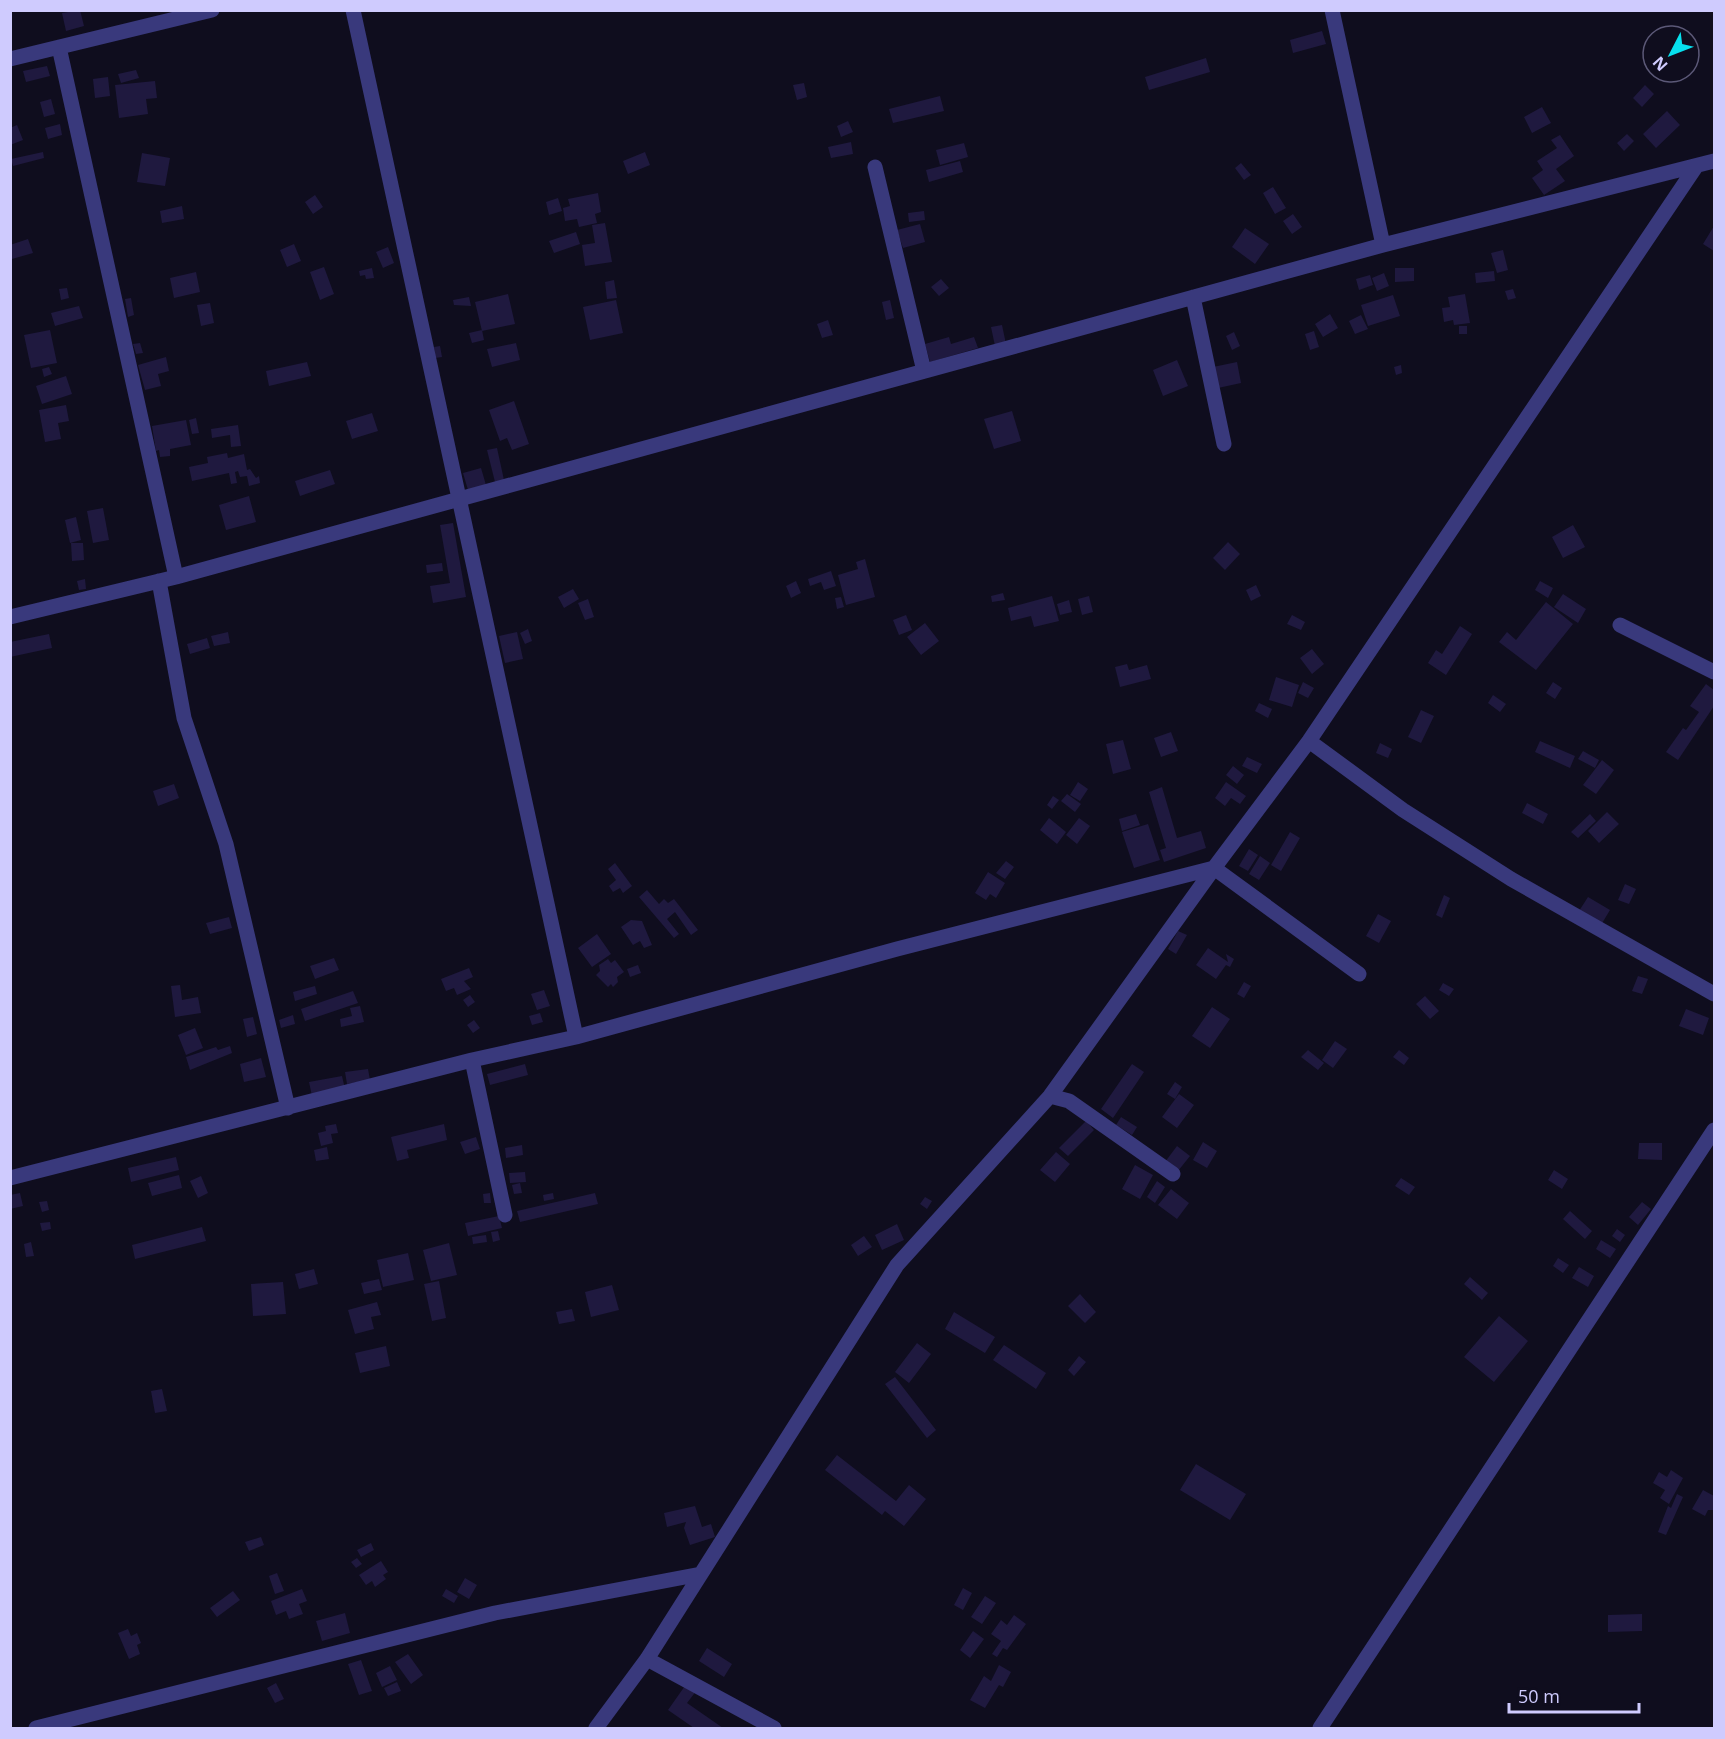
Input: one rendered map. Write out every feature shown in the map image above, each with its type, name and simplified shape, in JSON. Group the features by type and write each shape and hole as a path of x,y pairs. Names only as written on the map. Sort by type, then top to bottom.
{"street":[{"path":"10,59 212,10"},
{"path":"353,10 576,1037"},
{"path":"1332,10 1383,245"},
{"path":"59,47 176,577"},
{"path":"10,617 176,577 1383,245 1695,168 1714,161"},
{"path":"875,167 924,371"},
{"path":"596,1728 647,1659 897,1265 1050,1096 1214,868 1309,741 1695,168"},
{"path":"1193,297 1224,444"},
{"path":"159,581 184,718 226,844 288,1108"},
{"path":"1620,625 1714,672"},
{"path":"1309,741 1403,810 1511,879 1714,994"},
{"path":"10,1178 472,1060 576,1037 897,949 1214,868"},
{"path":"1214,868 1359,974"},
{"path":"472,1060 505,1215"},
{"path":"1050,1096 1069,1101 1173,1174"},
{"path":"1320,1728 1714,1130"},
{"path":"36,1728 495,1613 701,1574"},
{"path":"647,1659 774,1728"}],"building":[{"path":"80,10 84,26 66,31 62,13"},
{"path":"1322,31 1326,44 1293,53 1290,40"},
{"path":"1206,58 1210,72 1149,90 1145,77"},
{"path":"47,66 50,76 26,82 23,71"},
{"path":"136,70 139,78 121,83 118,74"},
{"path":"108,77 110,96 95,98 93,79"},
{"path":"155,81 157,98 146,99 148,114 119,118 115,85"},
{"path":"804,83 807,97 797,100 793,85"},
{"path":"1645,85 1654,94 1642,107 1633,98"},
{"path":"940,96 944,111 893,123 889,109"},
{"path":"51,99 55,114 44,117 40,102"},
{"path":"1542,107 1551,123 1532,133 1524,117"},
{"path":"1667,111 1680,125 1656,148 1643,134"},
{"path":"848,121 853,132 841,137 837,126"},
{"path":"60,124 62,135 48,139 45,128"},
{"path":"17,125 23,140 10,145 10,128"},
{"path":"1627,134 1634,141 1624,151 1617,143"},
{"path":"1560,135 1574,156 1556,169 1565,181 1544,195 1532,178 1543,170 1537,161 1557,148 1551,140"},
{"path":"851,142 853,154 831,158 828,147"},
{"path":"964,143 968,157 940,165 936,150"},
{"path":"43,152 44,158 13,166 11,159"},
{"path":"645,152 650,165 628,174 623,161"},
{"path":"142,153 170,158 165,186 137,182"},
{"path":"960,161 963,172 929,182 926,170"},
{"path":"1241,163 1251,175 1244,180 1235,168"},
{"path":"1273,187 1286,208 1275,214 1263,193"},
{"path":"598,193 601,212 595,214 597,223 579,227 577,219 565,221 563,208 570,206 568,199"},
{"path":"315,195 323,207 313,214 305,202"},
{"path":"558,198 562,211 549,215 546,202"},
{"path":"182,206 184,219 162,223 160,211"},
{"path":"924,211 925,220 909,222 908,213"},
{"path":"1293,214 1302,227 1292,234 1283,221"},
{"path":"605,223 612,262 585,266 582,245 595,243 592,225"},
{"path":"920,224 925,242 903,248 897,230"},
{"path":"1714,226 1714,251 1703,244"},
{"path":"1245,228 1269,244 1255,264 1232,247"},
{"path":"576,232 580,244 554,253 549,241"},
{"path":"28,239 33,253 12,259 10,245"},
{"path":"294,244 301,261 287,267 280,250"},
{"path":"388,247 394,263 383,268 376,252"},
{"path":"1503,250 1508,270 1497,273 1491,253"},
{"path":"324,267 334,294 320,300 310,272"},
{"path":"372,268 374,278 366,279 365,275 360,276 359,271"},
{"path":"1395,268 1414,268 1414,281 1395,282"},
{"path":"1494,271 1495,281 1476,283 1475,273"},
{"path":"196,272 200,292 174,298 170,278"},
{"path":"1384,273 1389,286 1377,291 1372,278"},
{"path":"1370,275 1373,285 1359,290 1356,279"},
{"path":"941,279 949,288 939,296 931,287"},
{"path":"614,280 617,298 607,299 605,282"},
{"path":"67,288 69,298 61,300 59,289"},
{"path":"1513,289 1516,298 1508,300 1505,291"},
{"path":"508,294 515,324 482,331 475,302"},
{"path":"1465,294 1470,323 1454,325 1453,320 1444,322 1442,308 1450,307 1448,297"},
{"path":"1393,295 1400,316 1368,326 1361,305"},
{"path":"469,297 471,306 454,305 453,300"},
{"path":"131,298 134,315 128,317 125,299"},
{"path":"616,300 623,333 590,340 583,307"},
{"path":"890,300 894,318 886,320 882,302"},
{"path":"210,303 214,323 201,326 197,305"},
{"path":"79,306 83,318 55,326 51,313"},
{"path":"1330,314 1338,328 1323,337 1315,324"},
{"path":"1361,315 1368,329 1355,334 1349,321"},
{"path":"828,320 833,335 822,338 817,324"},
{"path":"1002,325 1006,344 995,346 991,327"},
{"path":"1459,326 1467,326 1467,334 1459,334"},
{"path":"50,330 57,363 31,368 24,335"},
{"path":"482,330 484,340 472,343 469,333"},
{"path":"1314,331 1319,347 1310,350 1305,334"},
{"path":"1234,332 1240,346 1232,350 1226,336"},
{"path":"949,337 951,344 974,337 978,348 930,362 925,344"},
{"path":"140,343 143,353 136,354 133,344"},
{"path":"516,343 520,360 492,367 487,349"},
{"path":"440,346 442,357 435,358 434,347"},
{"path":"166,357 169,371 158,374 161,386 145,390 138,365"},
{"path":"1177,360 1188,386 1163,396 1153,370"},
{"path":"307,362 311,376 269,386 266,371"},
{"path":"1237,362 1241,383 1218,388 1213,367"},
{"path":"1401,365 1402,373 1396,375 1394,367"},
{"path":"49,367 52,374 44,377 42,369"},
{"path":"66,376 72,394 42,404 36,386"},
{"path":"514,401 529,444 512,450 507,438 500,441 489,410"},
{"path":"66,405 69,421 58,423 61,439 45,442 39,410"},
{"path":"1012,411 1021,441 994,449 984,419"},
{"path":"372,413 378,431 352,439 346,421"},
{"path":"196,418 199,433 192,434 189,420"},
{"path":"186,420 191,445 170,449 170,456 160,457 159,450 156,451 152,426"},
{"path":"238,425 241,446 231,447 230,435 212,438 211,429"},
{"path":"497,448 504,480 495,482 487,450"},
{"path":"227,453 228,458 244,454 247,470 250,469 256,478 259,476 260,483 249,486 247,476 240,477 238,471 235,472 237,483 231,484 229,473 192,481 189,467 208,463 207,457"},
{"path":"481,468 486,485 468,490 463,473"},
{"path":"330,470 335,484 300,496 295,481"},
{"path":"249,496 256,522 226,530 219,505"},
{"path":"103,508 109,540 93,543 87,511"},
{"path":"76,517 81,540 70,543 65,520"},
{"path":"453,523 466,597 433,603 430,586 450,583 440,525"},
{"path":"1573,525 1585,547 1563,558 1552,537"},
{"path":"1228,542 1240,554 1225,570 1213,558"},
{"path":"71,543 83,543 84,560 72,561"},
{"path":"865,559 875,597 846,605 838,575 858,569 856,562"},
{"path":"442,563 443,571 427,573 426,565"},
{"path":"831,571 836,586 824,590 821,582 810,586 808,579"},
{"path":"85,579 86,589 79,590 77,581"},
{"path":"796,581 801,593 791,598 786,586"},
{"path":"1540,581 1553,588 1548,598 1535,590"},
{"path":"1256,585 1261,596 1251,601 1246,590"},
{"path":"573,589 579,599 564,608 558,597"},
{"path":"1003,593 1005,600 992,602 991,596"},
{"path":"1563,594 1586,609 1578,623 1554,607"},
{"path":"1052,596 1059,621 1034,627 1031,616 1011,621 1008,608"},
{"path":"1089,596 1093,612 1082,615 1078,599"},
{"path":"841,597 844,607 837,609 835,598"},
{"path":"588,599 594,617 585,620 578,603"},
{"path":"1069,600 1072,612 1060,615 1057,604"},
{"path":"1546,602 1573,624 1536,670 1499,642 1507,632 1516,640"},
{"path":"906,615 912,630 899,635 893,620"},
{"path":"1292,615 1305,622 1301,630 1287,624"},
{"path":"925,623 939,641 921,655 907,637"},
{"path":"1460,626 1472,634 1446,675 1428,663 1436,650 1442,654"},
{"path":"528,629 532,641 525,644 520,633"},
{"path":"228,632 230,643 214,646 211,636"},
{"path":"517,632 523,659 505,663 499,636"},
{"path":"49,634 52,648 10,657 10,642"},
{"path":"207,638 210,648 190,654 187,644"},
{"path":"1312,649 1324,664 1312,674 1300,658"},
{"path":"1127,664 1129,670 1147,665 1151,679 1120,687 1115,667"},
{"path":"1276,677 1299,685 1292,707 1269,700"},
{"path":"1303,682 1314,688 1308,698 1298,693"},
{"path":"1553,682 1562,688 1555,699 1546,693"},
{"path":"1706,684 1714,690 1714,706 1678,760 1666,752 1683,728 1686,730 1699,712 1690,706"},
{"path":"1493,695 1506,704 1500,712 1488,703"},
{"path":"1259,703 1272,709 1268,718 1255,711"},
{"path":"1421,710 1434,716 1421,743 1408,737"},
{"path":"1171,732 1178,751 1161,757 1154,738"},
{"path":"1123,740 1131,769 1113,774 1106,744"},
{"path":"1540,741 1575,756 1570,768 1535,752"},
{"path":"1380,743 1392,749 1388,758 1376,753"},
{"path":"1583,751 1599,760 1595,768 1578,759"},
{"path":"1247,757 1262,764 1257,773 1242,766"},
{"path":"1602,760 1614,770 1596,794 1583,785"},
{"path":"1233,766 1244,775 1237,784 1226,775"},
{"path":"1078,782 1088,789 1080,801 1070,795"},
{"path":"1226,782 1246,796 1240,804 1231,798 1225,806 1215,798"},
{"path":"174,784 179,798 158,806 153,791"},
{"path":"1162,787 1177,838 1201,831 1206,848 1164,862 1160,850 1166,848 1149,792"},
{"path":"1067,794 1081,804 1075,812 1061,801"},
{"path":"1053,796 1059,800 1052,809 1047,805"},
{"path":"1527,803 1548,814 1543,824 1522,813"},
{"path":"1607,812 1619,824 1599,843 1588,831"},
{"path":"1136,814 1140,825 1122,831 1119,819"},
{"path":"1590,814 1596,821 1578,838 1571,832"},
{"path":"1049,818 1066,832 1057,844 1040,830"},
{"path":"1079,818 1090,826 1077,844 1066,835"},
{"path":"1148,824 1160,860 1134,868 1122,832"},
{"path":"1290,832 1300,838 1281,871 1271,865"},
{"path":"1249,849 1258,855 1248,871 1239,866"},
{"path":"1260,856 1270,863 1259,880 1249,874"},
{"path":"1006,861 1014,867 1005,879 996,873"},
{"path":"615,863 632,886 623,893 620,888 613,892 609,886 616,880 608,869"},
{"path":"988,872 1005,883 996,898 990,894 986,900 975,893"},
{"path":"1625,884 1636,889 1629,904 1618,900"},
{"path":"647,890 659,904 664,899 668,903 674,899 698,930 691,935 675,912 667,919 679,934 674,938 639,897"},
{"path":"1444,895 1450,898 1442,918 1436,915"},
{"path":"1588,897 1610,910 1601,925 1579,911"},
{"path":"1378,914 1391,921 1379,943 1366,936"},
{"path":"229,917 232,928 210,934 206,923"},
{"path":"631,920 642,921 652,945 644,948 640,941 633,945 621,927"},
{"path":"1178,931 1187,935 1176,954 1168,949"},
{"path":"597,934 611,954 592,967 578,948"},
{"path":"1208,948 1228,962 1226,954 1234,959 1230,967 1226,965 1216,979 1196,965"},
{"path":"334,958 339,970 315,979 310,966"},
{"path":"608,959 611,963 615,960 624,972 617,977 618,982 613,987 611,984 608,987 596,975 600,971 599,965"},
{"path":"638,965 641,973 630,977 627,969"},
{"path":"469,968 473,977 464,981 471,989 457,995 454,988 446,991 441,979"},
{"path":"1638,976 1648,979 1642,994 1632,991"},
{"path":"1244,982 1251,986 1244,998 1237,994"},
{"path":"1443,983 1454,989 1449,996 1439,990"},
{"path":"180,985 182,1000 198,997 201,1013 175,1017 171,986"},
{"path":"315,986 317,994 295,1001 293,992"},
{"path":"544,990 550,1006 537,1010 531,994"},
{"path":"353,991 358,1003 305,1021 301,1009"},
{"path":"470,995 475,1002 468,1007 463,1000"},
{"path":"1425,996 1439,1011 1430,1019 1416,1004"},
{"path":"360,1006 364,1022 341,1027 340,1019 352,1016 350,1008"},
{"path":"1212,1007 1230,1019 1210,1048 1192,1036"},
{"path":"1686,1009 1709,1018 1703,1035 1679,1026"},
{"path":"540,1013 543,1022 532,1025 529,1016"},
{"path":"293,1015 295,1024 281,1028 279,1020"},
{"path":"253,1017 257,1034 247,1037 243,1019"},
{"path":"474,1020 480,1028 473,1033 467,1025"},
{"path":"195,1028 203,1048 186,1055 178,1035"},
{"path":"1335,1041 1347,1049 1333,1068 1322,1060"},
{"path":"230,1046 232,1053 190,1070 186,1057 216,1047 218,1050"},
{"path":"1308,1050 1324,1063 1318,1070 1301,1057"},
{"path":"1399,1050 1409,1058 1404,1065 1393,1057"},
{"path":"261,1058 266,1077 244,1082 240,1064"},
{"path":"525,1064 528,1075 490,1085 487,1074"},
{"path":"1132,1064 1144,1072 1113,1118 1101,1109"},
{"path":"368,1069 370,1080 347,1084 345,1072"},
{"path":"342,1076 345,1089 312,1096 309,1082"},
{"path":"1175,1082 1182,1087 1175,1099 1167,1094"},
{"path":"1179,1094 1194,1105 1177,1128 1162,1117"},
{"path":"1121,1117 1137,1127 1132,1135 1116,1125"},
{"path":"1086,1121 1094,1130 1068,1156 1059,1148"},
{"path":"336,1124 338,1133 331,1134 333,1143 321,1146 318,1133 326,1131 325,1126"},
{"path":"444,1124 447,1140 407,1150 409,1158 397,1161 391,1137"},
{"path":"476,1137 480,1149 465,1154 460,1142"},
{"path":"1203,1142 1217,1151 1207,1168 1193,1160"},
{"path":"1639,1143 1662,1143 1662,1160 1638,1159"},
{"path":"522,1145 523,1155 506,1158 505,1148"},
{"path":"1177,1146 1190,1156 1178,1171 1165,1162"},
{"path":"327,1147 329,1159 316,1161 314,1150"},
{"path":"1056,1152 1070,1164 1055,1182 1040,1170"},
{"path":"176,1157 179,1170 131,1182 128,1168"},
{"path":"1135,1165 1153,1175 1140,1199 1122,1189"},
{"path":"1554,1170 1568,1179 1562,1189 1548,1180"},
{"path":"525,1172 526,1182 510,1183 509,1173"},
{"path":"179,1175 182,1188 152,1196 148,1183"},
{"path":"201,1176 208,1193 198,1198 190,1181"},
{"path":"1401,1178 1415,1187 1409,1195 1395,1186"},
{"path":"1157,1181 1165,1187 1155,1203 1147,1197"},
{"path":"520,1183 522,1193 514,1194 512,1185"},
{"path":"1171,1189 1189,1203 1177,1219 1158,1205"},
{"path":"20,1193 23,1206 10,1209 10,1195"},
{"path":"490,1193 491,1203 484,1203 483,1194"},
{"path":"553,1193 554,1199 544,1201 543,1195"},
{"path":"595,1193 598,1204 520,1222 517,1211"},
{"path":"925,1197 932,1201 927,1209 920,1204"},
{"path":"47,1201 49,1210 42,1212 39,1202"},
{"path":"1642,1202 1651,1209 1638,1225 1629,1217"},
{"path":"1570,1211 1592,1231 1585,1239 1563,1219"},
{"path":"499,1216 502,1228 468,1236 465,1223"},
{"path":"50,1222 51,1229 42,1231 40,1223"},
{"path":"897,1224 904,1240 882,1250 875,1235"},
{"path":"202,1227 206,1241 135,1259 132,1245"},
{"path":"1617,1229 1625,1235 1620,1242 1612,1236"},
{"path":"498,1231 500,1240 493,1242 491,1232"},
{"path":"486,1235 487,1242 473,1244 472,1237"},
{"path":"864,1236 872,1247 858,1256 851,1245"},
{"path":"1601,1240 1616,1249 1610,1258 1596,1249"},
{"path":"31,1242 34,1256 26,1257 24,1244"},
{"path":"449,1243 457,1275 431,1281 423,1250"},
{"path":"408,1253 414,1280 383,1287 377,1260"},
{"path":"1558,1258 1569,1265 1563,1273 1553,1266"},
{"path":"1579,1267 1594,1276 1588,1287 1572,1278"},
{"path":"314,1269 318,1284 299,1289 295,1274"},
{"path":"1470,1277 1488,1293 1482,1300 1464,1284"},
{"path":"379,1279 382,1290 364,1294 361,1283"},
{"path":"439,1281 446,1318 432,1321 424,1284"},
{"path":"283,1282 286,1314 253,1316 251,1284"},
{"path":"612,1285 619,1310 591,1317 585,1292"},
{"path":"1080,1294 1096,1312 1085,1323 1068,1306"},
{"path":"377,1302 381,1315 371,1317 374,1329 355,1334 348,1310"},
{"path":"572,1309 575,1321 559,1324 556,1312"},
{"path":"954,1312 995,1337 985,1353 945,1329"},
{"path":"1499,1316 1528,1341 1494,1382 1464,1357"},
{"path":"917,1343 931,1354 909,1383 895,1372"},
{"path":"1004,1345 1046,1373 1036,1389 993,1360"},
{"path":"386,1346 390,1366 360,1373 355,1353"},
{"path":"1079,1356 1086,1362 1074,1376 1068,1370"},
{"path":"895,1377 936,1430 927,1438 885,1384"},
{"path":"162,1389 167,1411 155,1413 151,1391"},
{"path":"837,1455 896,1501 909,1485 926,1499 904,1526 885,1511 882,1515 825,1470"},
{"path":"1196,1464 1246,1494 1230,1520 1180,1490"},
{"path":"1671,1470 1683,1478 1669,1504 1660,1498 1665,1490 1653,1483 1659,1472 1667,1477"},
{"path":"1703,1490 1714,1496 1714,1510 1708,1510 1705,1516 1692,1509"},
{"path":"1677,1494 1683,1497 1666,1535 1658,1532 1668,1506 1671,1508"},
{"path":"695,1506 702,1527 711,1524 715,1537 690,1545 684,1528 686,1522 667,1527 664,1513"},
{"path":"261,1537 264,1545 249,1551 245,1542"},
{"path":"371,1543 374,1550 361,1557 357,1550"},
{"path":"357,1558 362,1564 356,1568 351,1562"},
{"path":"381,1561 388,1572 383,1575 386,1579 375,1587 372,1581 366,1585 359,1575"},
{"path":"277,1573 284,1591 275,1594 269,1576"},
{"path":"465,1578 477,1585 469,1599 457,1592"},
{"path":"963,1588 972,1593 963,1610 954,1605"},
{"path":"302,1589 307,1601 299,1604 303,1614 289,1619 286,1611 276,1615 271,1601"},
{"path":"446,1589 458,1596 454,1603 442,1596"},
{"path":"233,1591 240,1600 217,1617 210,1608"},
{"path":"985,1596 996,1603 982,1624 971,1617"},
{"path":"345,1613 350,1633 322,1641 316,1621"},
{"path":"1642,1614 1642,1631 1608,1632 1608,1615"},
{"path":"1014,1615 1026,1624 1007,1650 1003,1648 997,1657 992,1654 1001,1641 991,1634 1001,1620 1007,1625"},
{"path":"128,1629 131,1636 137,1633 141,1643 137,1645 140,1654 129,1659 118,1633"},
{"path":"973,1631 984,1639 970,1658 960,1650"},
{"path":"707,1648 732,1664 724,1677 699,1661"},
{"path":"408,1654 423,1675 411,1684 395,1662"},
{"path":"361,1660 372,1691 359,1695 348,1664"},
{"path":"999,1665 1011,1672 1003,1687 999,1685 985,1708 970,1700 984,1676 991,1681"},
{"path":"390,1666 397,1680 382,1687 376,1673"},
{"path":"397,1682 401,1691 388,1696 384,1688"},
{"path":"276,1683 284,1699 275,1703 267,1688"},
{"path":"687,1683 697,1690 687,1703 723,1728 694,1728 668,1710"}]}
